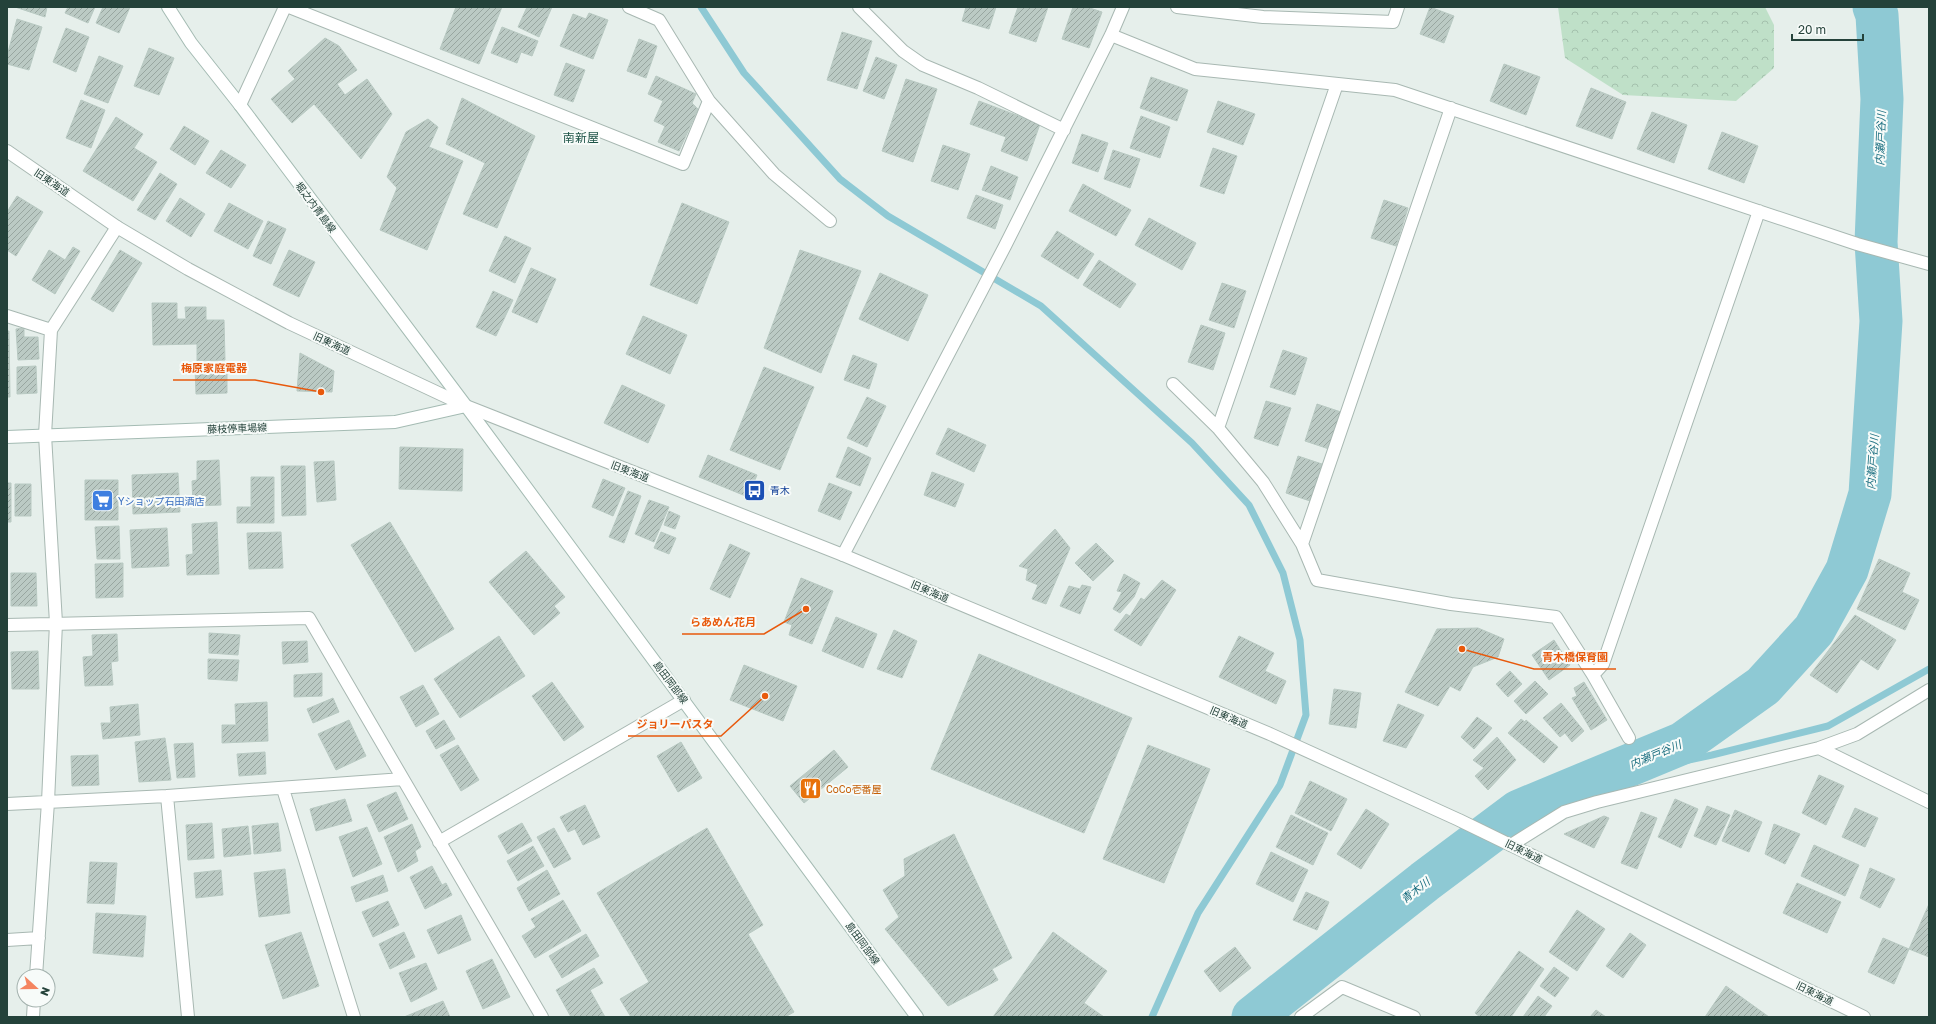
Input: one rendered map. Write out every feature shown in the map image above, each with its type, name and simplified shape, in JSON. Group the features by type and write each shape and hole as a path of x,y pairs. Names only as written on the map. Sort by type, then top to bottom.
{"street":[{"name":"堀之内青島線","path":"168,7 191,44 240,105 466,406"},
{"path":"240,105 285,7"},
{"path":"289,7 683,164 709,101"},
{"path":"628,7 659,20 709,101 774,174 830,221"},
{"path":"859,7 903,51 923,65 978,88 1064,130"},
{"path":"844,555 1005,246 1111,35 1123,7"},
{"path":"1177,7 1393,22 1398,7"},
{"path":"1111,35 1195,69 1395,90 1856,244 1929,264"},
{"path":"1218,428 1337,84"},
{"path":"1302,544 1451,108"},
{"name":"旧東海道","path":"7,151 117,227 188,269 282,319 466,406 844,555 1270,734 1459,820 1864,1017"},
{"path":"1593,675 1603,664 1759,211"},
{"path":"37,968 48,802 56,623 45,435 51,330 117,227"},
{"path":"7,316 51,330"},
{"path":"1173,384 1218,428 1263,482 1302,544 1317,580 1451,604 1556,617 1593,675 1629,738"},
{"name":"藤枝停車場線","path":"7,436 396,422 466,406"},
{"name":"島田岡部線","path":"466,406 917,1017"},
{"path":"7,625 309,618 542,1017"},
{"path":"1511,845 1564,812 1590,804 1819,748 1857,734 1929,690"},
{"path":"439,842 684,700"},
{"path":"1819,748 1929,802"},
{"path":"7,804 283,789 403,779"},
{"path":"283,789 354,1017"},
{"path":"167,796 188,1017"},
{"path":"7,940 39,938"},
{"path":"1301,1017 1342,987 1414,1017"}],"green space":[{"path":"1558,7 1765,7 1774,25 1774,68 1736,101 1623,95 1565,58"}],"building":[{"path":"15,7 47,7 45,17"},
{"path":"68,7 95,7 88,23 65,13"},
{"path":"103,7 130,7 119,33 96,23"},
{"path":"456,7 502,7 479,64 440,49"},
{"path":"527,7 552,7 539,37 518,27"},
{"path":"966,7 996,7 989,29 962,21"},
{"path":"1018,7 1048,7 1036,42 1009,33"},
{"path":"1073,7 1087,7 1102,12 1089,48 1062,39"},
{"path":"1430,7 1454,16 1444,43 1420,34"},
{"path":"589,13 608,20 593,59 560,46 573,14 586,19"},
{"path":"17,19 42,27 29,70 7,64 7,56"},
{"path":"502,27 538,41 532,56 521,52 517,63 491,53"},
{"path":"66,28 89,37 76,72 53,62"},
{"path":"842,32 872,41 857,89 827,80"},
{"path":"325,38 339,46 357,70 337,84 345,95 367,79 392,114 361,159 314,104 292,123 271,99 295,79 288,71"},
{"path":"639,39 657,46 646,78 627,71"},
{"path":"149,48 174,58 159,95 134,86"},
{"path":"99,56 123,66 108,103 84,94"},
{"path":"876,57 897,65 884,99 863,91"},
{"path":"566,63 585,70 573,102 554,95"},
{"path":"1504,64 1540,77 1526,115 1490,101"},
{"path":"656,76 696,94 692,103 698,109 679,151 658,142 665,126 654,121 663,101 648,94"},
{"path":"1151,77 1188,90 1177,121 1140,108"},
{"path":"906,79 937,89 913,162 882,151"},
{"path":"1591,88 1626,102 1612,139 1576,126"},
{"path":"462,98 535,136 497,228 463,214 485,163 446,144"},
{"path":"81,100 105,110 91,148 66,138"},
{"path":"979,101 1040,124 1027,161 1001,151 1006,137 970,124"},
{"path":"1218,101 1255,114 1243,145 1207,132"},
{"path":"1652,112 1687,125 1674,163 1637,149"},
{"path":"1141,116 1170,127 1160,158 1130,148"},
{"path":"116,117 143,134 134,148 157,162 133,201 83,171"},
{"path":"428,119 438,127 429,147 463,161 427,250 380,230 397,188 387,177 406,132"},
{"path":"184,126 209,141 195,165 170,149"},
{"path":"1722,132 1758,146 1744,183 1708,169"},
{"path":"1082,134 1108,143 1098,172 1072,163"},
{"path":"943,145 970,154 958,190 931,181"},
{"path":"1213,148 1237,156 1224,194 1200,186"},
{"path":"221,150 246,165 231,188 206,173"},
{"path":"1113,150 1140,159 1130,188 1104,179"},
{"path":"991,166 1018,177 1010,200 982,190"},
{"path":"160,173 177,184 155,220 137,210"},
{"path":"1083,184 1131,210 1116,236 1069,211"},
{"path":"976,195 1003,205 995,229 967,218"},
{"path":"17,196 43,212 16,256 7,250 7,212"},
{"path":"180,198 205,214 191,237 166,221"},
{"path":"1384,200 1408,208 1396,246 1371,238"},
{"path":"229,203 263,221 248,249 214,231"},
{"path":"682,203 729,222 697,304 650,285"},
{"path":"1149,218 1196,243 1182,270 1135,245"},
{"path":"268,221 286,229 271,264 253,256"},
{"path":"1057,231 1094,254 1078,279 1041,256"},
{"path":"505,236 531,248 515,283 489,271"},
{"path":"73,247 80,251 55,294 32,280 49,250 65,260"},
{"path":"120,250 142,263 113,312 91,299"},
{"path":"289,250 315,262 299,297 273,285"},
{"path":"800,250 861,271 821,373 764,348"},
{"path":"1099,260 1136,284 1120,308 1083,285"},
{"path":"531,268 556,279 537,323 512,312"},
{"path":"880,273 928,295 908,341 859,319"},
{"path":"1222,283 1246,291 1234,328 1209,320"},
{"path":"493,291 513,300 496,336 476,327"},
{"path":"152,303 177,303 177,319 186,319 185,307 206,307 206,320 224,320 225,360 197,361 197,344 153,345"},
{"path":"643,316 687,335 670,374 626,354"},
{"path":"1201,325 1225,333 1213,370 1188,362"},
{"path":"24,328 24,337 38,337 39,359 18,360 16,329"},
{"path":"7,331 9,331 10,397 7,397"},
{"path":"1283,350 1307,358 1295,395 1270,387"},
{"path":"300,353 334,371 332,392 297,391"},
{"path":"853,355 877,364 869,389 844,380"},
{"path":"36,366 37,393 17,394 17,367"},
{"path":"195,366 227,366 227,393 196,394"},
{"path":"764,367 814,387 780,470 730,450"},
{"path":"622,385 665,405 648,443 604,423"},
{"path":"867,397 886,406 867,447 847,438"},
{"path":"1266,401 1291,408 1278,446 1254,438"},
{"path":"1317,404 1341,412 1329,449 1305,441"},
{"path":"948,428 986,445 974,472 936,454"},
{"path":"400,447 463,449 462,491 399,489"},
{"path":"848,447 871,458 860,486 836,477"},
{"path":"708,455 757,475 748,497 699,477"},
{"path":"1298,456 1322,464 1310,501 1286,493"},
{"path":"219,460 221,505 193,506 192,481 197,480 197,461"},
{"path":"334,461 336,500 317,502 314,462"},
{"path":"281,466 305,466 306,515 282,516"},
{"path":"932,472 964,484 955,507 924,495"},
{"path":"178,473 180,512 133,514 132,475"},
{"path":"251,477 274,477 274,523 237,523 237,507 251,507"},
{"path":"603,479 625,488 613,516 592,507"},
{"path":"85,480 118,480 118,520 85,520"},
{"path":"7,483 11,483 11,522 7,522"},
{"path":"829,483 852,492 840,520 818,511"},
{"path":"15,484 31,484 31,516 15,516"},
{"path":"628,491 641,496 624,543 609,537"},
{"path":"649,500 669,507 654,542 635,534"},
{"path":"669,511 680,516 675,529 664,525"},
{"path":"217,522 219,574 187,575 186,555 193,554 192,524"},
{"path":"390,522 454,629 415,652 351,545"},
{"path":"119,526 120,559 97,559 95,527"},
{"path":"167,528 169,566 132,568 130,530"},
{"path":"1055,529 1070,548 1046,604 1032,599 1038,585 1026,580 1028,569 1019,566"},
{"path":"281,532 283,568 249,569 247,533"},
{"path":"661,532 676,538 669,554 654,548"},
{"path":"1096,543 1114,561 1093,581 1075,563"},
{"path":"730,544 750,553 730,598 710,589"},
{"path":"526,551 565,597 554,606 560,613 534,635 489,582"},
{"path":"1879,559 1910,573 1902,592 1919,600 1905,630 1857,609"},
{"path":"123,563 123,597 96,598 95,564"},
{"path":"11,573 36,573 37,606 11,606"},
{"path":"1124,574 1140,583 1134,597 1120,613 1113,609 1122,592 1117,591"},
{"path":"801,578 833,591 812,644 789,635 792,625 784,622"},
{"path":"1162,580 1176,590 1141,646 1114,630 1126,614 1130,616 1141,598 1144,600"},
{"path":"1082,585 1091,587 1080,614 1060,606 1069,586 1080,589"},
{"path":"1855,615 1896,640 1878,670 1861,659 1837,693 1810,675"},
{"path":"836,617 877,634 863,668 822,651"},
{"path":"1478,628 1504,639 1498,657 1473,667 1460,691 1450,686 1438,706 1405,692 1437,629"},
{"path":"894,630 917,641 902,678 877,669"},
{"path":"209,633 240,635 238,655 209,653"},
{"path":"117,634 118,661 111,662 113,685 85,686 83,657 93,656 92,635"},
{"path":"499,636 525,676 460,718 434,679"},
{"path":"1239,636 1274,653 1265,671 1286,681 1276,704 1219,677"},
{"path":"1554,640 1570,665 1549,680 1532,655"},
{"path":"307,641 308,662 283,664 282,642"},
{"path":"38,651 39,689 12,689 11,652"},
{"path":"979,654 1132,718 1084,833 931,769"},
{"path":"208,659 239,660 237,681 208,679"},
{"path":"744,665 797,686 783,721 730,700"},
{"path":"1510,671 1522,684 1508,697 1496,684"},
{"path":"322,673 322,696 294,697 294,675"},
{"path":"1535,681 1548,694 1526,714 1514,701"},
{"path":"552,682 584,727 564,741 532,696"},
{"path":"1584,682 1607,720 1591,730 1572,698 1577,696 1574,688"},
{"path":"423,685 439,714 416,727 400,697"},
{"path":"1334,689 1361,693 1356,728 1329,724"},
{"path":"333,698 339,712 313,723 307,709"},
{"path":"267,702 268,741 222,743 222,725 236,725 235,704"},
{"path":"1561,703 1584,731 1572,742 1565,733 1560,737 1543,718"},
{"path":"138,704 140,735 103,739 101,723 111,723 110,707"},
{"path":"1398,704 1424,715 1406,748 1383,741"},
{"path":"1477,717 1492,728 1474,749 1461,737"},
{"path":"1521,719 1525,722 1526,720 1558,747 1544,763 1508,733"},
{"path":"349,720 366,756 336,770 318,734"},
{"path":"444,720 455,739 436,749 426,731"},
{"path":"1497,737 1516,760 1488,790 1475,776 1484,768 1473,760"},
{"path":"165,738 171,780 139,782 135,742"},
{"path":"681,742 702,778 678,792 657,756"},
{"path":"193,743 195,777 177,778 174,744"},
{"path":"458,745 479,780 461,791 440,755"},
{"path":"1148,745 1210,769 1164,883 1103,859"},
{"path":"834,750 848,767 804,803 790,786"},
{"path":"265,752 266,774 239,776 237,754"},
{"path":"98,755 99,785 72,786 71,756"},
{"path":"1819,775 1844,786 1826,825 1802,813"},
{"path":"1310,781 1347,799 1331,831 1295,813"},
{"path":"396,792 408,819 379,832 367,805"},
{"path":"345,799 352,821 316,831 310,809"},
{"path":"1675,799 1698,809 1681,848 1658,837"},
{"path":"585,805 600,837 583,845 575,829 568,832 560,817"},
{"path":"1707,806 1730,815 1716,845 1694,836"},
{"path":"1855,808 1878,818 1865,847 1842,837"},
{"path":"1366,809 1389,824 1361,869 1337,854"},
{"path":"1735,810 1762,822 1749,852 1722,841"},
{"path":"1641,812 1657,818 1637,869 1621,863"},
{"path":"1291,815 1328,833 1313,865 1276,847"},
{"path":"1604,816 1609,818 1594,848 1564,834"},
{"path":"212,823 214,858 188,860 186,825"},
{"path":"278,823 281,851 254,854 252,826"},
{"path":"522,823 532,841 508,854 498,836"},
{"path":"412,824 421,847 415,851 418,861 398,872 384,837"},
{"path":"1774,824 1800,834 1785,864 1765,854"},
{"path":"248,826 251,854 224,857 222,829"},
{"path":"367,827 382,864 353,877 339,837"},
{"path":"554,828 571,859 554,868 537,837"},
{"path":"707,828 763,925 748,934 794,1012 785,1017 631,1017 620,999 649,982 597,893"},
{"path":"954,834 1012,958 992,969 998,980 948,1006 885,929 899,917 883,890 905,876 904,859"},
{"path":"1814,845 1859,865 1845,896 1801,876"},
{"path":"533,846 544,866 518,881 507,861"},
{"path":"1271,852 1308,870 1293,902 1256,884"},
{"path":"90,862 117,863 114,904 87,903"},
{"path":"432,866 442,885 446,883 452,895 425,909 410,877"},
{"path":"1870,868 1895,879 1880,908 1860,898"},
{"path":"285,869 290,913 259,917 254,873"},
{"path":"221,870 223,895 196,898 194,873"},
{"path":"547,870 560,894 529,911 517,888"},
{"path":"383,875 388,891 356,902 351,887"},
{"path":"1797,883 1841,902 1827,933 1783,913"},
{"path":"1306,892 1329,902 1317,930 1293,920"},
{"path":"563,900 581,931 535,958 522,936 536,927 531,919"},
{"path":"388,901 399,925 373,937 362,912"},
{"path":"1929,904 1929,957 1909,949"},
{"path":"1577,910 1605,929 1577,971 1549,952"},
{"path":"96,913 146,916 143,957 93,953"},
{"path":"461,915 471,940 438,954 427,930"},
{"path":"301,932 319,986 283,999 265,945"},
{"path":"404,932 415,957 390,969 379,944"},
{"path":"1053,932 1107,971 1084,1003 1104,1017 993,1017"},
{"path":"1630,933 1646,945 1623,978 1606,966"},
{"path":"586,934 599,956 562,978 549,956"},
{"path":"1883,938 1909,949 1894,984 1868,972"},
{"path":"1235,947 1251,968 1220,992 1204,971"},
{"path":"1519,951 1544,969 1511,1017 1480,1017 1475,1013"},
{"path":"492,959 510,997 483,1009 466,971"},
{"path":"426,963 437,989 411,1002 399,973"},
{"path":"1554,967 1569,978 1555,997 1540,986"},
{"path":"594,968 603,983 590,990 605,1017 571,1017 556,990"},
{"path":"1726,986 1769,1017 1705,1017"},
{"path":"1538,996 1552,1006 1544,1017 1523,1017"},
{"path":"443,1001 450,1017 404,1017"},
{"path":"1596,1010 1606,1017 1590,1017"}],"waterway":[{"path":"701,7 744,73 840,179 888,216 1041,306 1192,443 1249,505 1283,573 1300,640 1306,715 1280,785 1198,913 1152,1017"},
{"name":"内瀬戸谷川","path":"1253,1017 1424,882 1519,811 1683,743 1763,686 1814,630 1847,570 1870,494 1881,321 1876,242 1882,99 1877,15 1874,7"},
{"path":"1588,782 1712,755 1828,726 1929,669"}],"place":[{"name":"梅原家庭電器","path":"321,392"},
{"name":"青木","path":"755,490"},
{"name":"Yショップ石田酒店","path":"102,501"},
{"name":"らあめん花月","path":"806,609"},
{"name":"青木橋保育園","path":"1462,649"},
{"name":"ジョリーパスタ","path":"765,696"},
{"name":"CoCo壱番屋","path":"811,789"}],"district":[{"name":"南新屋","path":"581,137"}],"water label":[{"name":"青木川","path":"1415,890"}]}
